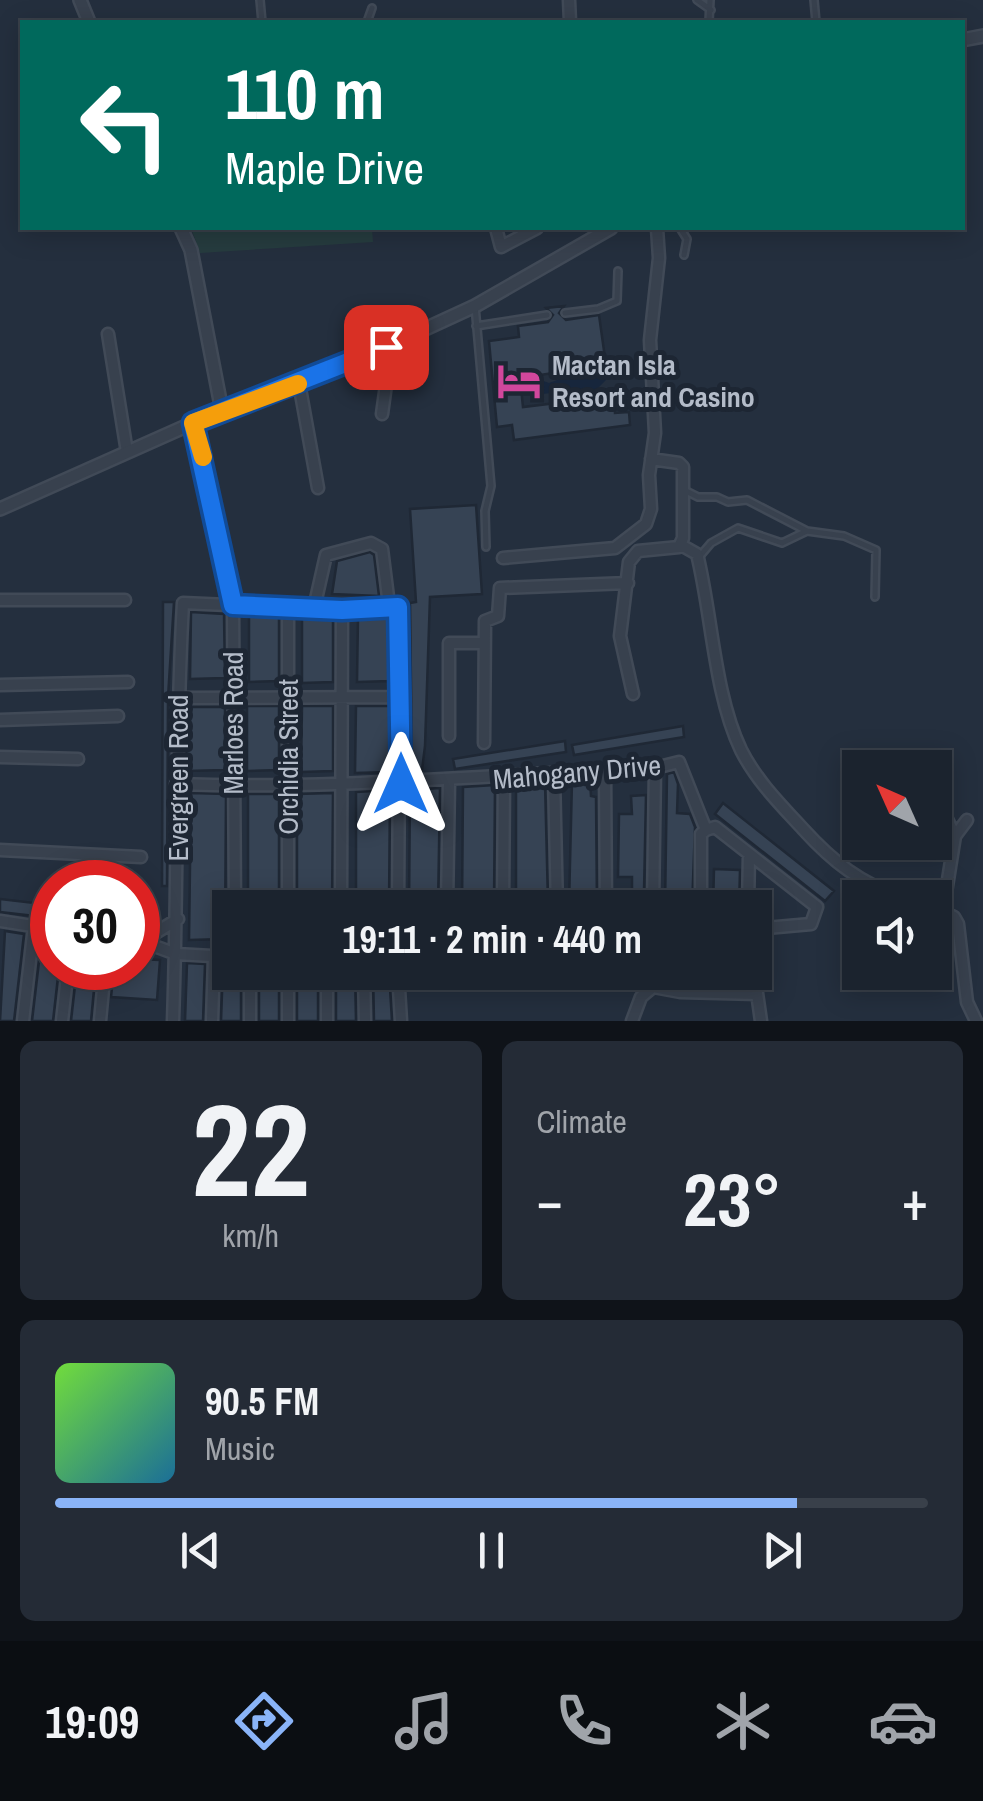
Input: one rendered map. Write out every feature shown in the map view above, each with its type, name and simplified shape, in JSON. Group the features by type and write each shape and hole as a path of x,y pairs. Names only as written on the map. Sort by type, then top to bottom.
{"street":[{"path":"182,230 194,265 222,411"},
{"path":"497,230 501,246 533,230"},
{"path":"0,509 193,423 386,347 474,306 604,230"},
{"path":"503,558 615,548 626,544 646,524 651,509 655,432 650,340 659,258 657,230"},
{"path":"108,334 126,452"},
{"path":"382,414 389,363 386,347"},
{"path":"300,383 318,488"},
{"name":"Marloes Road","path":"193,423 233,605 235,890"},
{"path":"651,459 679,463 685,474 681,544"},
{"path":"314,608 326,555 370,542 382,549 389,605"},
{"path":"634,694 620,636 632,556 681,544 695,551 699,558 711,636 736,737 753,770 840,867 862,880"},
{"path":"484,742 485,620 499,614 500,588 628,583"},
{"path":"0,600 125,600"},
{"name":"Evergreen Road","path":"174,1021 178,919 177,698 183,602 233,605"},
{"path":"233,605 342,610 398,607 398,890"},
{"name":"Orchidia Street","path":"288,606 288,890"},
{"path":"341,890 342,610"},
{"path":"449,736 449,643 483,643"},
{"path":"0,685 128,682"},
{"path":"177,698 400,697"},
{"path":"0,720 118,716"},
{"path":"0,758 78,759"},
{"name":"Mahogany Drive","path":"176,784 287,788 449,782 655,768 678,762 706,830"},
{"path":"653,890 655,768"},
{"path":"604,770 606,890"},
{"path":"554,776 557,890"},
{"path":"503,890 504,778"},
{"path":"447,890 449,782"},
{"path":"945,880 954,836 967,820"},
{"path":"700,890 701,834 714,828 817,907 811,924 772,927"},
{"path":"952,831 954,836"},
{"path":"0,850 141,857"},
{"path":"748,890 749,854"},
{"path":"160,929 178,919"},
{"path":"952,920 958,924 967,1002 976,1021"},
{"path":"0,921 30,925"},
{"path":"160,948 176,954 212,958"},
{"path":"23,1021 30,961"},
{"path":"632,1021 641,998 653,987 680,992 757,994"},
{"path":"62,1021 66,990"},
{"path":"100,1021 103,990"},
{"path":"212,1021 213,990"},
{"path":"250,990 250,1021"},
{"path":"288,990 288,1021"},
{"path":"327,990 327,1021"},
{"path":"364,990 364,1021"},
{"path":"399,990 400,1021"},
{"path":"756,990 760,1021"}],"lane":[{"path":"697,0 710,10"},
{"path":"709,20 710,0"},
{"path":"367,20 372,8"},
{"path":"681,230 688,239 684,255"},
{"path":"565,313 598,309 617,301 618,271"},
{"path":"474,306 492,486 485,511 486,547"},
{"path":"476,326 547,315"},
{"path":"684,490 698,497 717,496 728,502 748,500 782,514 807,531 844,536 876,550 875,596"},
{"path":"699,558 711,543 738,528 782,543 807,531"}],"green space":[{"path":"192,230 372,230 373,242 200,253"}],"water":[{"path":"563,372 603,372 606,380 597,389 541,394 533,387 538,379 549,383 560,379"}],"building":[{"path":"564,306 559,313 566,320 599,315 606,365 520,378 523,407 614,396 615,413 629,412 630,425 514,440 512,425 497,427 489,341 519,337 518,326 548,322 553,315 546,308"},
{"path":"476,505 482,594 430,597 425,746 422,770 412,769 410,603 416,602 410,509"},
{"path":"370,552 374,555 379,596 332,594 337,561"},
{"path":"163,602 174,602 168,697 167,886 162,886"},
{"path":"191,612 224,614 225,678 190,679"},
{"path":"391,614 391,681 357,682 358,617"},
{"path":"249,615 279,616 279,681 249,682"},
{"path":"302,617 333,618 333,682 302,683"},
{"path":"247,706 279,706 279,770 247,771"},
{"path":"302,706 333,706 333,771 301,772"},
{"path":"356,706 391,706 390,772 355,773"},
{"path":"225,707 225,770 186,771 187,709"},
{"path":"683,726 684,737 574,755 572,745"},
{"path":"565,741 566,752 455,769 453,759"},
{"path":"674,772 678,784 677,813 690,814 695,827 693,890 665,890 667,774"},
{"path":"590,780 591,796 596,797 597,890 569,890 572,781"},
{"path":"545,782 548,890 516,890 516,784"},
{"path":"495,785 494,890 462,890 463,787"},
{"path":"440,788 438,890 409,890 410,790"},
{"path":"390,790 389,890 356,890 356,792"},
{"path":"191,793 226,794 225,890 212,890 212,939 189,940"},
{"path":"333,793 332,890 297,890 297,794"},
{"path":"248,794 279,794 279,890 248,890"},
{"path":"646,795 644,890 632,890 632,877 618,877 619,814 632,814 631,796"},
{"path":"723,803 834,891 825,901 715,814"},
{"path":"714,869 740,870 739,890 713,890"},
{"path":"0,899 30,902 30,915 0,912"},
{"path":"5,931 24,934 14,1021 0,1021"},
{"path":"187,963 205,964 203,1021 185,1021"},
{"path":"36,990 57,990 53,1021 32,1021"},
{"path":"75,990 94,990 91,1021 71,1021"},
{"path":"112,990 158,990 157,1000 111,997"},
{"path":"222,990 241,990 241,1021 221,1021"},
{"path":"259,990 279,990 279,1021 259,1021"},
{"path":"297,990 318,990 318,1021 297,1021"},
{"path":"336,990 355,990 356,1021 336,1021"},
{"path":"373,990 390,990 392,1021 374,1021"}],"slow traffic":[{"path":"203,457 193,423 298,384"}],"place":[{"name":"Mactan Isla Resort and Casino","path":"519,381"}],"route":[{"path":"386,347 193,423 210,485 233,605 342,610 398,607 401,784"}]}
